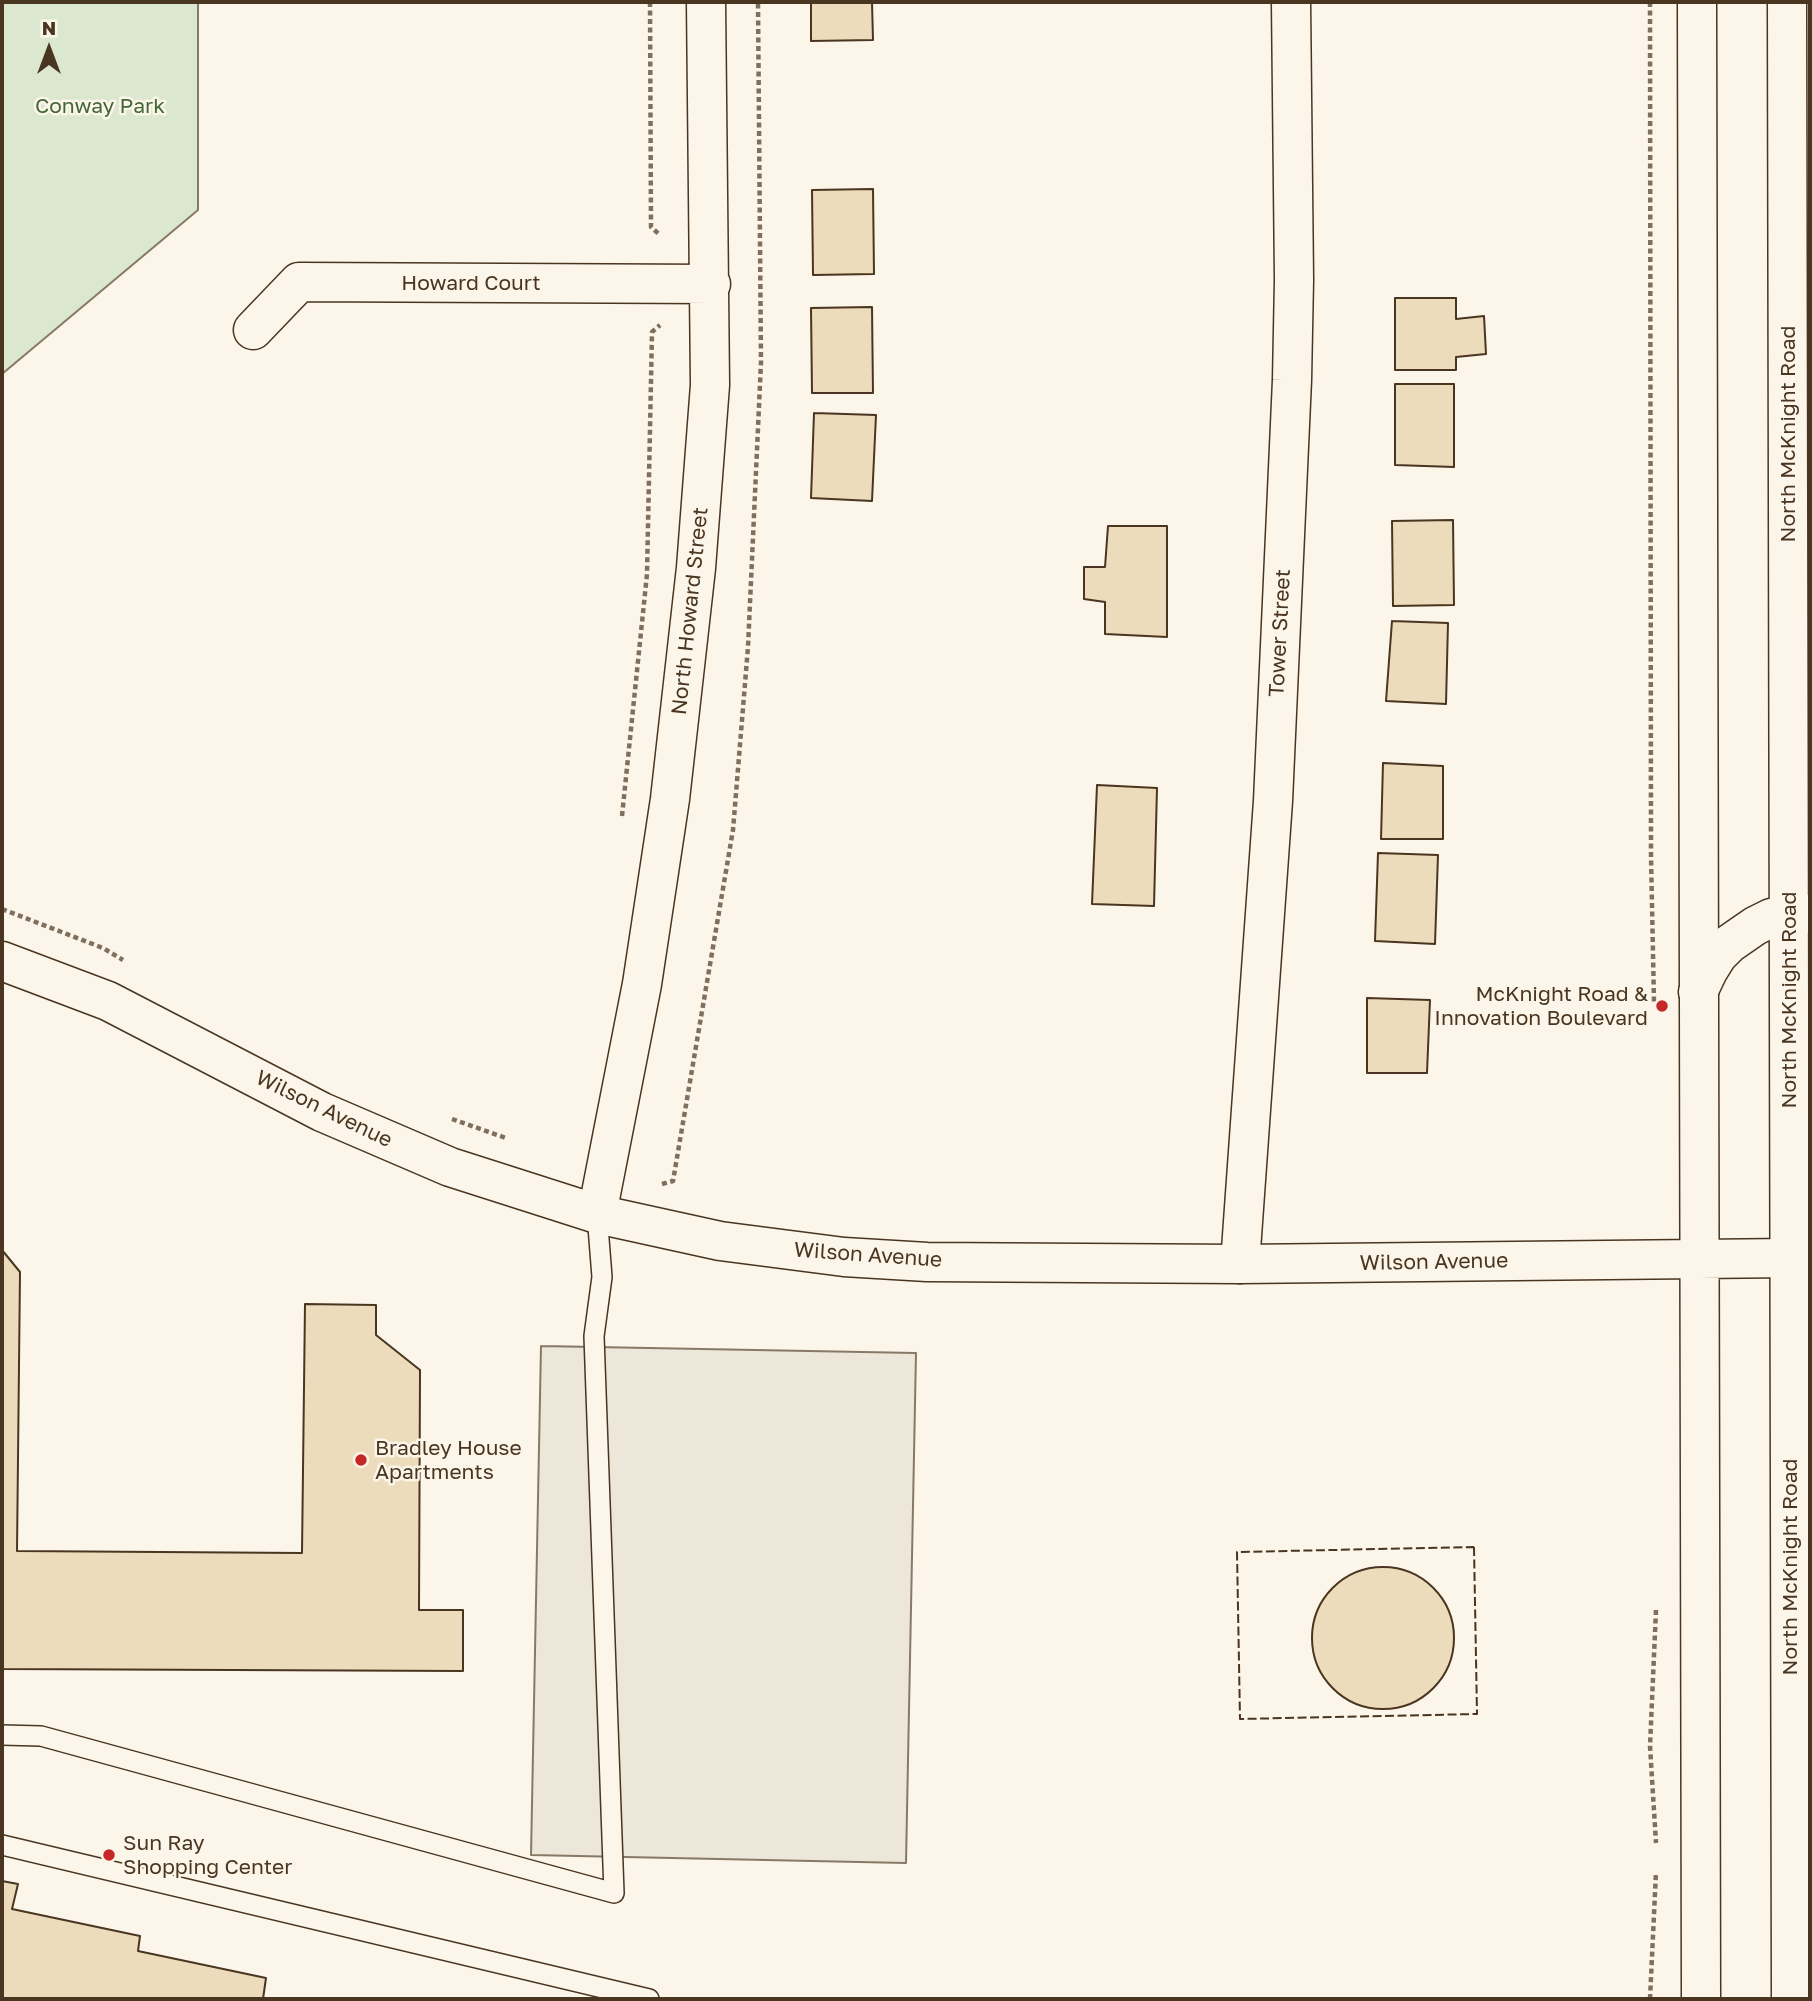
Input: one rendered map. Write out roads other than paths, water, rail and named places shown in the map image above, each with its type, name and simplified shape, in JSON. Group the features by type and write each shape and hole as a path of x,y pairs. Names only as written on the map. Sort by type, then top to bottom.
{"street":[{"name":"North Howard Street","path":"597,1214 642,985 670,799 696,568 710,385 706,2"},
{"name":"Tower Street","path":"1240,1264 1273,802 1292,380 1294,280 1291,2"},
{"path":"1697,2 1700,1999"},
{"name":"North McKnight Road","path":"1787,2 1789,670 1800,914 1790,1258 1791,1999"},
{"path":"1787,95 1800,2"},
{"name":"Howard Court","path":"253,330 299,282 710,284"},
{"path":"1789,670 1810,716"},
{"path":"1698,992 1708,971 1730,944 1771,918 1800,914"},
{"name":"Wilson Avenue","path":"2,961 108,1001 322,1112 437,1162 597,1214 720,1241 844,1257 927,1262 1240,1264 1790,1258"}],"lane":[{"path":"2,1735 41,1736 614,1893 594,1336 602,1278 597,1214"},
{"path":"2,1845 649,1999"}],"place":[{"name":"McKnight Road & Innovation Boulevard","path":"1662,1006"},
{"name":"Bradley House Apartments","path":"361,1460"},
{"name":"Sun Ray Shopping Center","path":"109,1855"}],"park label":[{"name":"Conway Park","path":"100,106"}]}
